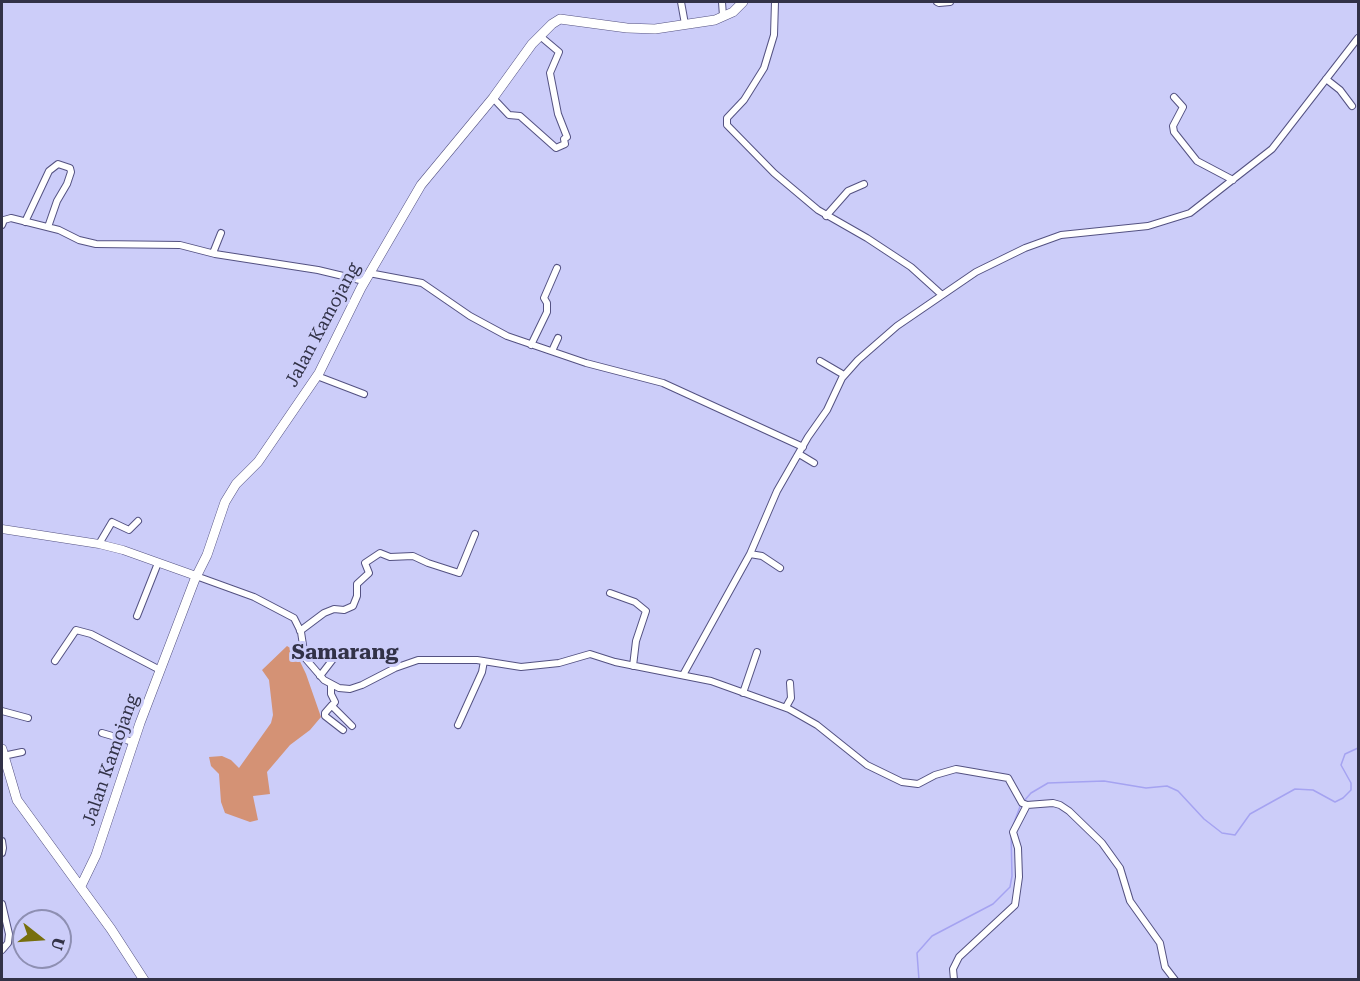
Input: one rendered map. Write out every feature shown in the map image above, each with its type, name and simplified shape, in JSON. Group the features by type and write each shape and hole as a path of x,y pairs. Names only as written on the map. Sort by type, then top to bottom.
{"main road":[{"name":"Jalan Kamojang","path":"81,886 96,855 133,742 227,498 236,484 258,462 317,376 367,277 421,185 493,98 516,64 552,24 564,18 645,30 715,21 738,8 743,2"},
{"path":"2,753 5,777 21,806 81,886 144,980"}],"street":[{"path":"681,2 685,24"},
{"path":"722,2 723,16"},
{"path":"775,2 774,35 764,68 744,100 727,118 727,123 774,172 826,216 867,238 905,263 942,295"},
{"path":"937,2 950,2"},
{"path":"493,98 509,115 520,116 556,148 564,144 564,139 567,137 558,114 550,80 550,70 559,52 540,36"},
{"path":"683,675 750,554 777,491 827,410 844,375 858,360 897,326 976,272 1046,240 1060,235 1148,226 1188,214 1272,150 1359,38"},
{"path":"1326,79 1340,90 1352,106"},
{"path":"1174,97 1183,107 1173,126 1174,132 1197,160 1233,180"},
{"path":"26,222 49,171 57,164 70,168 71,172 48,227"},
{"path":"826,216 848,191 864,184"},
{"path":"2,225 4,220 11,218 48,227 96,244 180,245 213,253 318,270 422,283 481,322 507,336 624,374 663,382 803,447"},
{"path":"213,253 221,233"},
{"path":"531,345 547,312 544,298 557,268"},
{"path":"552,351 558,338"},
{"path":"820,361 844,375"},
{"path":"317,376 364,394"},
{"path":"799,454 814,463"},
{"path":"99,544 112,522 129,530 138,521"},
{"path":"2,529 99,544 123,550 249,594 296,620 304,656 320,676 331,685 344,689 362,685 395,668 418,660 484,661 521,667 567,662 588,654 633,666 711,681 786,707 817,725 867,765 897,781 918,784 941,773 963,769 1008,778 1024,804"},
{"path":"300,631 324,613 353,606 357,596 357,584 369,573 364,564 380,553 390,557 412,556 459,573 475,534"},
{"path":"750,554 762,556 780,568"},
{"path":"137,616 158,563"},
{"path":"610,593 634,602 646,611 634,651 633,666"},
{"path":"55,661 76,630 91,634 160,670"},
{"path":"743,693 757,652"},
{"path":"320,676 337,654"},
{"path":"458,725 482,672 484,661"},
{"path":"786,707 791,698 790,683"},
{"path":"331,685 331,694 335,702 325,716 343,730"},
{"path":"332,705 352,726"},
{"path":"2,711 28,718"},
{"path":"102,733 133,742"},
{"path":"2,753 22,752"},
{"path":"1024,804 1053,803 1060,805 1069,810 1102,843 1120,868 1130,902 1160,943 1164,967 1175,980"},
{"path":"954,980 953,969 959,957 1015,905 1019,877 1018,848 1013,832 1024,804"},
{"path":"2,841 2,852"},
{"path":"2,904 9,934 8,943 2,950"}],"shaded area":[{"path":"287,646 295,651 306,674 321,717 310,730 290,745 267,772 270,794 253,796 258,820 250,822 225,813 221,802 219,774 211,766 209,757 222,756 231,760 239,768 271,723 273,715 269,680 262,670"}],"waterway":[{"path":"1024,801 1031,793 1048,783 1104,781 1146,788 1167,786 1178,791 1204,819 1222,833 1235,835 1250,814 1295,789 1313,790 1335,802 1343,798 1351,790 1351,783 1341,765 1345,754 1358,748"},
{"path":"1012,828 1021,804"},
{"path":"919,980 917,953 932,936 993,904 1010,887 1011,833"}],"district":[{"name":"Samarang","path":"345,653"}]}
